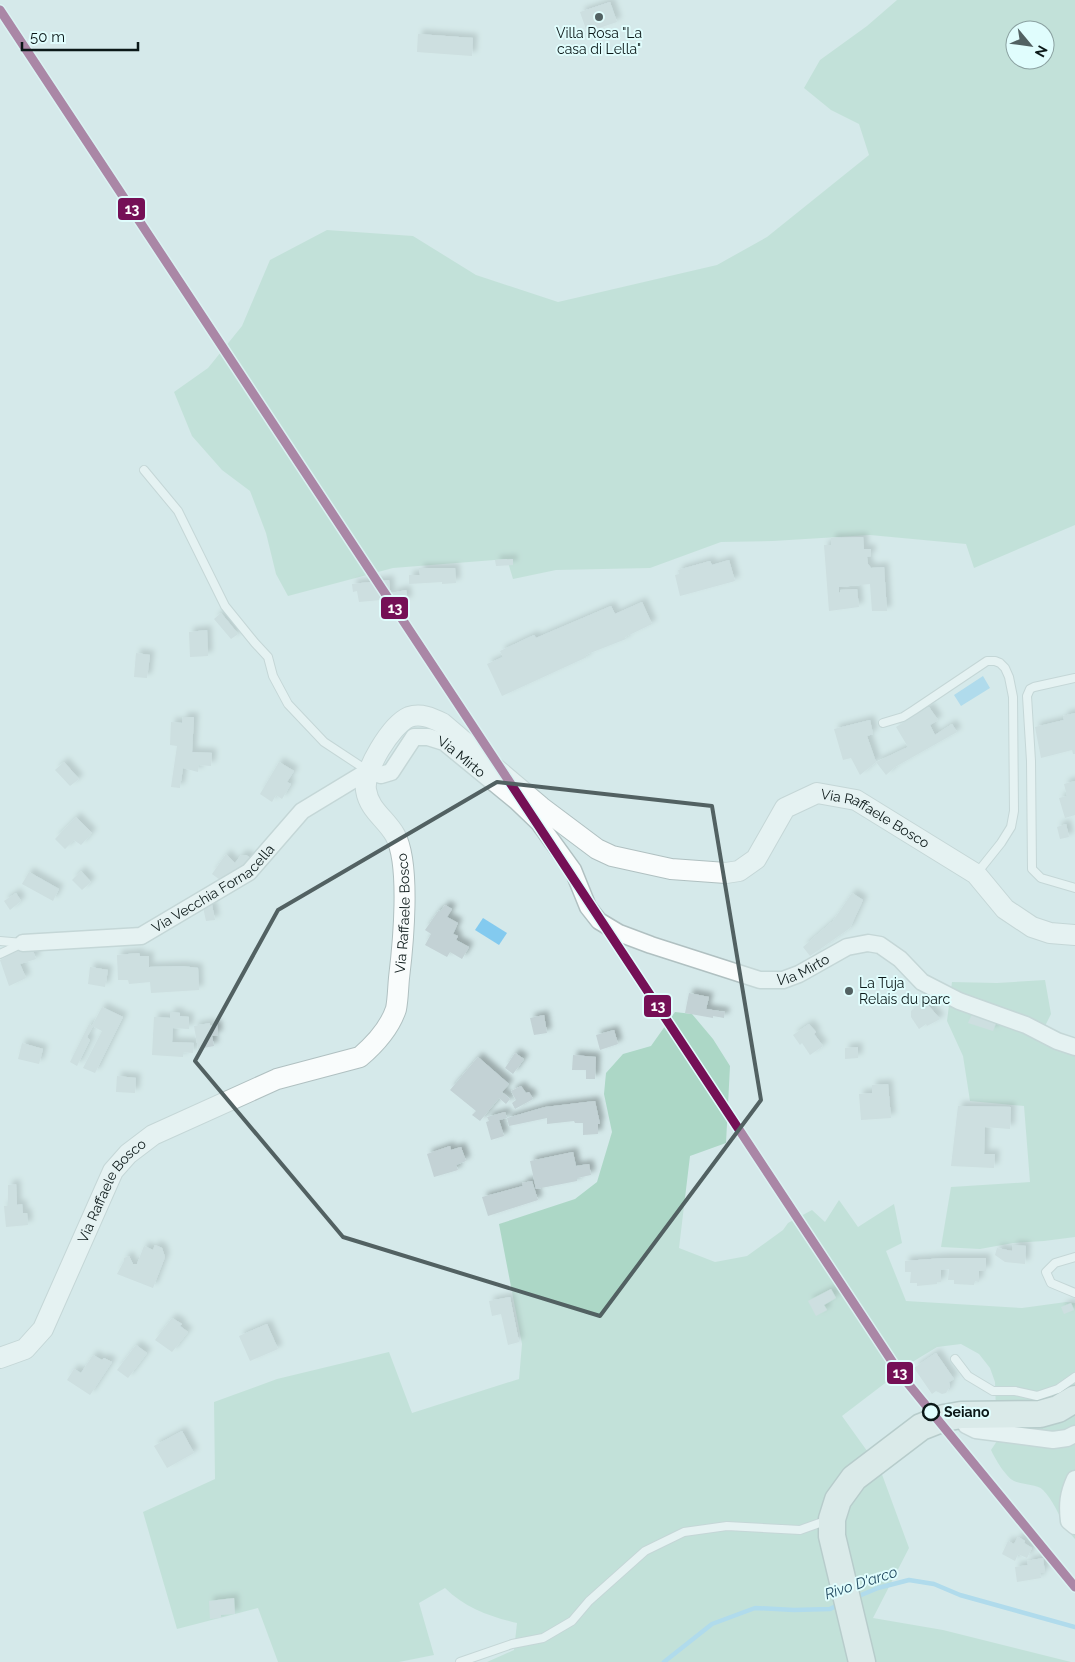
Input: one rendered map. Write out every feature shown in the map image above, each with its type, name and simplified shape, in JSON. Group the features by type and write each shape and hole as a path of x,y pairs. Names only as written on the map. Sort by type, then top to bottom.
{"main road":[{"path":"862,1662 832,1536 832,1519 838,1500 854,1478 921,1428 944,1418 961,1415 1040,1414 1058,1409 1075,1399"}],"street":[{"name":"Via Raffaele Bosco","path":"0,1358 25,1349 43,1328 112,1171 128,1154 153,1134 277,1079 360,1057 370,1048 391,1021 396,1008 403,940 403,872 401,856 394,835 374,810 366,790 368,772 389,736 403,721 418,715 431,717 442,722 541,807 597,849 612,856 671,868 726,873 738,871 756,859 785,808 817,793 856,800 976,874 1005,908 1032,927 1050,933 1075,935"},
{"name":"Via Mirto","path":"368,772 381,774 391,772 414,737 428,737 444,742 516,801 539,823 573,870 588,907 599,921 619,933 760,980 783,980 799,974 847,947 868,944 880,945 900,960 922,982 959,1001 1026,1025 1057,1041 1075,1047"},
{"name":"Via Vecchia Fornacella","path":"23,943 140,936 249,872 302,811 368,772"},
{"path":"961,1415 966,1425 976,1430 1053,1440 1067,1438 1075,1434"},
{"path":"1075,1479 1069,1494 1067,1507 1070,1521 1075,1526"}],"lane":[{"path":"144,470 178,511 225,606 268,657 273,676 288,704 324,742 368,772"},
{"path":"883,724 898,719 914,710 987,661 995,661 1005,668 1010,677 1013,698 1013,820 1001,843 976,874"},
{"path":"1075,678 1034,687 1027,696 1031,761 1032,869 1041,878 1075,888"},
{"name":"Via Vecchia Fornacella","path":"0,941 23,943"},
{"path":"0,954 23,943"},
{"path":"1075,1257 1055,1263 1046,1272 1051,1283 1075,1293"},
{"path":"955,1359 968,1376 993,1391 1037,1396 1058,1389 1075,1377"},
{"path":"460,1662 512,1644 543,1638 572,1621 589,1601 646,1551 684,1532 727,1526 800,1530 832,1519"}],"highlighted area":[{"path":"497,782 712,806 761,1100 600,1316 343,1237 195,1061 278,910"}],"green space":[{"path":"897,0 1075,0 1075,525 974,568 966,544 870,535 721,542 650,568 556,570 513,579 507,559 393,568 288,596 276,574 266,533 250,491 222,470 192,436 174,392 208,368 242,326 270,260 327,230 413,236 476,275 558,302 717,265 767,237 869,155 859,124 831,110 804,88 820,60 867,26"},
{"path":"1045,980 1051,1014 1043,1030 1075,1046 1075,1237 1013,1243 980,1249 941,1247 951,1187 1030,1182 1024,1106 970,1101 963,1056 947,1021 952,982 997,983"},
{"path":"675,1012 692,1014 713,1039 730,1066 726,1143 690,1156 679,1248 715,1262 747,1256 783,1230 788,1223 812,1210 825,1222 839,1200 858,1227 894,1204 902,1243 886,1251 906,1301 1022,1308 1066,1302 1075,1303 1075,1539 1043,1490 1011,1479 995,1458 991,1450 997,1441 995,1382 990,1368 979,1354 961,1344 937,1347 914,1361 842,1416 880,1469 909,1548 873,1618 943,1630 1071,1662 487,1662 514,1650 517,1623 479,1611 461,1601 445,1588 419,1603 434,1655 399,1662 278,1662 258,1608 177,1629 143,1512 215,1479 214,1402 277,1379 389,1352 412,1413 519,1379 522,1344 499,1224 575,1199 597,1182 612,1132 604,1094 606,1073 623,1054 651,1046"}],"water":[{"path":"983,676 990,688 961,706 954,695"},
{"path":"483,918 507,933 499,945 475,930"}],"building":[{"name":"Villa Rosa \"La casa di Lella\"","path":"610,2 617,22 587,32 580,12"},
{"path":"418,34 473,38 472,56 417,52"},
{"path":"863,537 864,549 871,549 871,556 867,557 868,564 871,568 884,567 887,611 872,611 870,584 839,587 839,593 840,590 857,589 859,607 829,611 824,545 831,545 831,538"},
{"path":"513,559 513,565 496,566 495,560"},
{"path":"729,560 735,581 680,596 675,575 679,574 678,570 710,561 712,565"},
{"path":"419,568 455,568 456,583 409,584 409,575 420,575"},
{"path":"389,580 391,599 359,602 357,591 353,592 352,584"},
{"path":"406,590 408,601 394,603 392,593"},
{"path":"642,602 652,624 625,637 626,639 585,655 587,657 502,696 487,664 503,657 500,651 534,635 536,638 611,606 615,614"},
{"path":"221,613 238,634 231,639 214,619"},
{"path":"207,630 208,656 190,657 189,632"},
{"path":"136,653 150,655 147,678 134,677"},
{"path":"929,707 938,720 930,725 935,735 952,724 957,732 895,767 886,775 876,762 908,747 896,727"},
{"path":"1075,713 1075,754 1073,754 1072,750 1041,758 1035,727 1064,720 1063,716"},
{"path":"183,717 194,717 192,752 212,753 211,766 199,765 198,772 183,768 180,788 171,787 177,746 170,745 171,722 182,723"},
{"path":"870,720 873,734 867,736 876,762 860,775 851,758 843,760 834,729"},
{"path":"64,762 79,779 70,786 55,770"},
{"path":"279,762 294,771 287,782 291,784 282,799 276,795 272,802 260,794"},
{"path":"1075,781 1075,815 1065,818 1059,798 1067,796 1064,784"},
{"path":"76,817 92,833 81,845 74,840 65,849 55,839"},
{"path":"1066,824 1069,837 1060,839 1057,827"},
{"path":"226,854 235,863 241,855 246,855 252,859 223,882 212,874"},
{"path":"81,871 91,882 82,890 72,880"},
{"path":"29,872 59,889 53,901 22,884"},
{"path":"16,893 21,901 10,910 4,901"},
{"path":"852,893 863,900 850,928 810,956 803,947 833,921"},
{"path":"212,905 215,920 206,921 203,907"},
{"path":"445,905 452,909 447,917 458,923 453,934 458,936 456,940 469,947 462,959 450,952 447,957 425,945 431,934 425,930 439,910 440,912"},
{"path":"32,948 36,959 20,964 26,978 9,986 0,960 18,951"},
{"path":"139,953 140,956 149,956 149,967 182,966 198,968 199,990 151,993 150,982 129,984 128,980 118,980 117,955"},
{"path":"90,967 108,970 105,987 88,984"},
{"path":"689,993 709,997 706,1009 725,1012 724,1018 685,1013"},
{"path":"923,999 940,1019 927,1026 926,1024 919,1029 911,1017 911,1011"},
{"path":"102,1007 123,1017 95,1073 83,1068 102,1031 92,1026"},
{"path":"170,1012 180,1013 180,1016 189,1017 189,1029 173,1028 172,1042 194,1043 193,1053 183,1052 183,1057 152,1055 154,1017 170,1018"},
{"path":"972,1014 996,1023 993,1031 968,1023"},
{"path":"544,1015 547,1033 534,1035 530,1018"},
{"path":"210,1023 210,1026 217,1024 218,1035 212,1036 214,1046 198,1049 194,1026"},
{"path":"89,1024 93,1026 87,1037 90,1040 77,1066 70,1062"},
{"path":"809,1024 816,1032 814,1034 823,1046 810,1055 802,1043 800,1045 793,1035"},
{"path":"614,1030 618,1044 600,1050 596,1035"},
{"path":"22,1043 43,1049 39,1064 18,1059"},
{"path":"858,1047 858,1058 845,1059 845,1048"},
{"path":"515,1053 524,1059 513,1074 505,1068"},
{"path":"573,1055 596,1057 595,1079 586,1079 586,1070 572,1070"},
{"path":"478,1057 509,1084 502,1092 510,1099 506,1104 499,1098 480,1121 472,1115 476,1111 450,1090"},
{"path":"117,1076 136,1078 135,1093 116,1092"},
{"path":"888,1084 891,1118 861,1120 859,1094 872,1093 872,1085"},
{"path":"521,1086 526,1093 529,1092 533,1099 515,1109 512,1103 516,1100 511,1091"},
{"path":"595,1101 600,1124 598,1124 598,1134 583,1135 583,1123 575,1123 574,1121 547,1124 547,1118 509,1126 507,1118 545,1107"},
{"path":"958,1106 1011,1107 1010,1129 985,1127 984,1154 995,1154 994,1168 951,1166"},
{"path":"505,1112 507,1118 499,1120 504,1136 491,1140 486,1122 489,1121 487,1117"},
{"path":"450,1146 451,1150 461,1147 466,1161 456,1165 458,1170 434,1177 427,1154"},
{"path":"573,1152 576,1166 589,1164 591,1175 577,1178 577,1181 536,1189 530,1161"},
{"path":"532,1181 538,1200 488,1216 482,1197 523,1186 522,1183"},
{"path":"16,1184 17,1205 22,1204 23,1213 27,1213 28,1225 6,1227 4,1206 8,1206 8,1185"},
{"path":"155,1245 162,1248 165,1257 153,1288 117,1274 124,1258 129,1256 133,1264 137,1264 144,1246 153,1250"},
{"path":"1013,1245 1026,1246 1025,1264 1005,1262 995,1255 997,1248 1012,1251"},
{"path":"944,1258 986,1258 986,1271 979,1271 979,1282 975,1281 974,1285 954,1284 954,1280 948,1280 949,1269 941,1270 941,1282 937,1282 937,1284 917,1286 917,1283 910,1283 911,1272 905,1272 905,1261"},
{"path":"831,1289 836,1298 824,1305 827,1310 816,1316 808,1301"},
{"path":"510,1297 519,1342 508,1345 501,1314 492,1316 489,1301"},
{"path":"1071,1303 1074,1310 1064,1314 1061,1307"},
{"path":"172,1318 182,1324 180,1326 188,1332 172,1352 155,1340"},
{"path":"267,1324 278,1349 250,1361 239,1336"},
{"path":"136,1345 147,1353 128,1378 117,1370"},
{"path":"936,1353 954,1379 949,1382 950,1386 946,1393 942,1394 936,1391 932,1394 914,1368"},
{"path":"93,1355 102,1360 104,1358 112,1362 90,1395 67,1380 74,1369 81,1373"},
{"path":"182,1431 194,1453 167,1468 154,1446"},
{"path":"1018,1537 1032,1548 1027,1558 1018,1554 1015,1561 1002,1554 1008,1541 1014,1544"},
{"path":"1043,1558 1045,1573 1040,1573 1041,1578 1017,1582 1015,1567 1028,1565 1027,1561"},
{"path":"234,1598 235,1614 221,1615 221,1618 210,1619 209,1601"}],"waterway":[{"name":"Rivo D'arco","path":"854,1598 878,1588 909,1580 934,1584 960,1595 1075,1627"},
{"name":"Rivo D'arco","path":"664,1662 712,1624 755,1608 830,1609 840,1604"}],"transit line":[{"name":"13","path":"0,10 901,1375 1075,1587"}],"place":[{"name":"Villa Rosa \"La casa di Lella\"","path":"599,17"},
{"name":"La Tuja Relais du parc","path":"849,991"},
{"name":"Seiano","path":"931,1412"}]}
